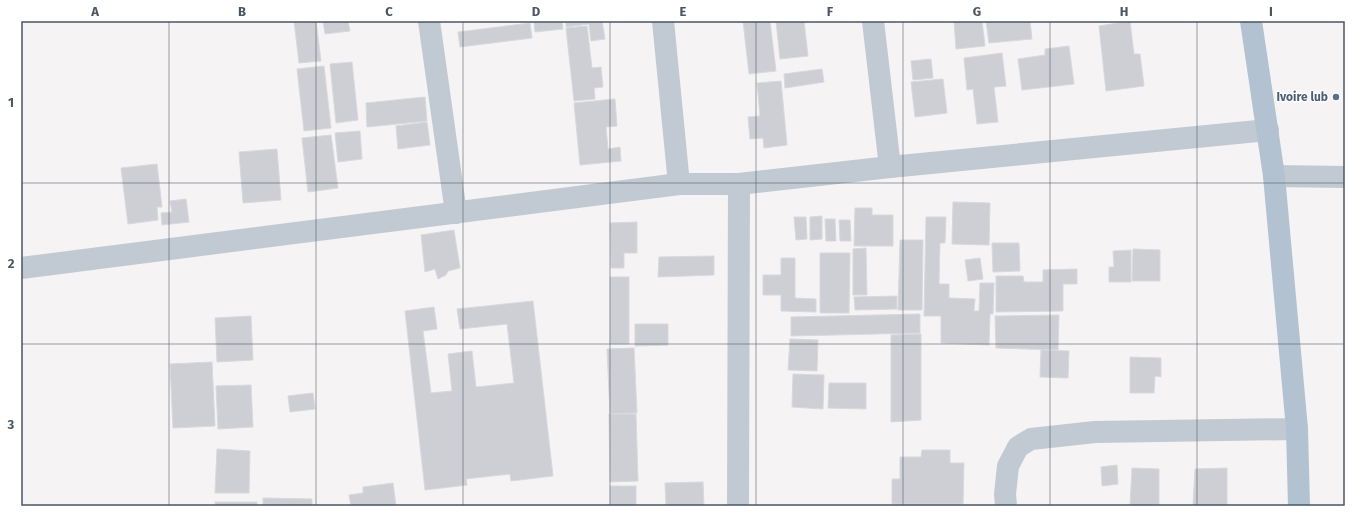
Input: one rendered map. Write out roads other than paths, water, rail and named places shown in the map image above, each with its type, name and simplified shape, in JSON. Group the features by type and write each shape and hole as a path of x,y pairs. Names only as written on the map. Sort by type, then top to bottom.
{"main road":[{"path":"1251,21 1274,176 1297,429 1299,506"}],"street":[{"path":"428,21 456,212"},
{"path":"663,21 679,184"},
{"path":"872,21 890,166"},
{"path":"21,268 679,184 739,184 890,166 1268,130"},
{"path":"1274,176 1345,177"},
{"path":"738,506 739,184"},
{"path":"1006,506 1008,466 1018,447 1031,439 1095,432 1297,429"}],"place":[{"name":"Ivoire lub","path":"1336,97"}]}
